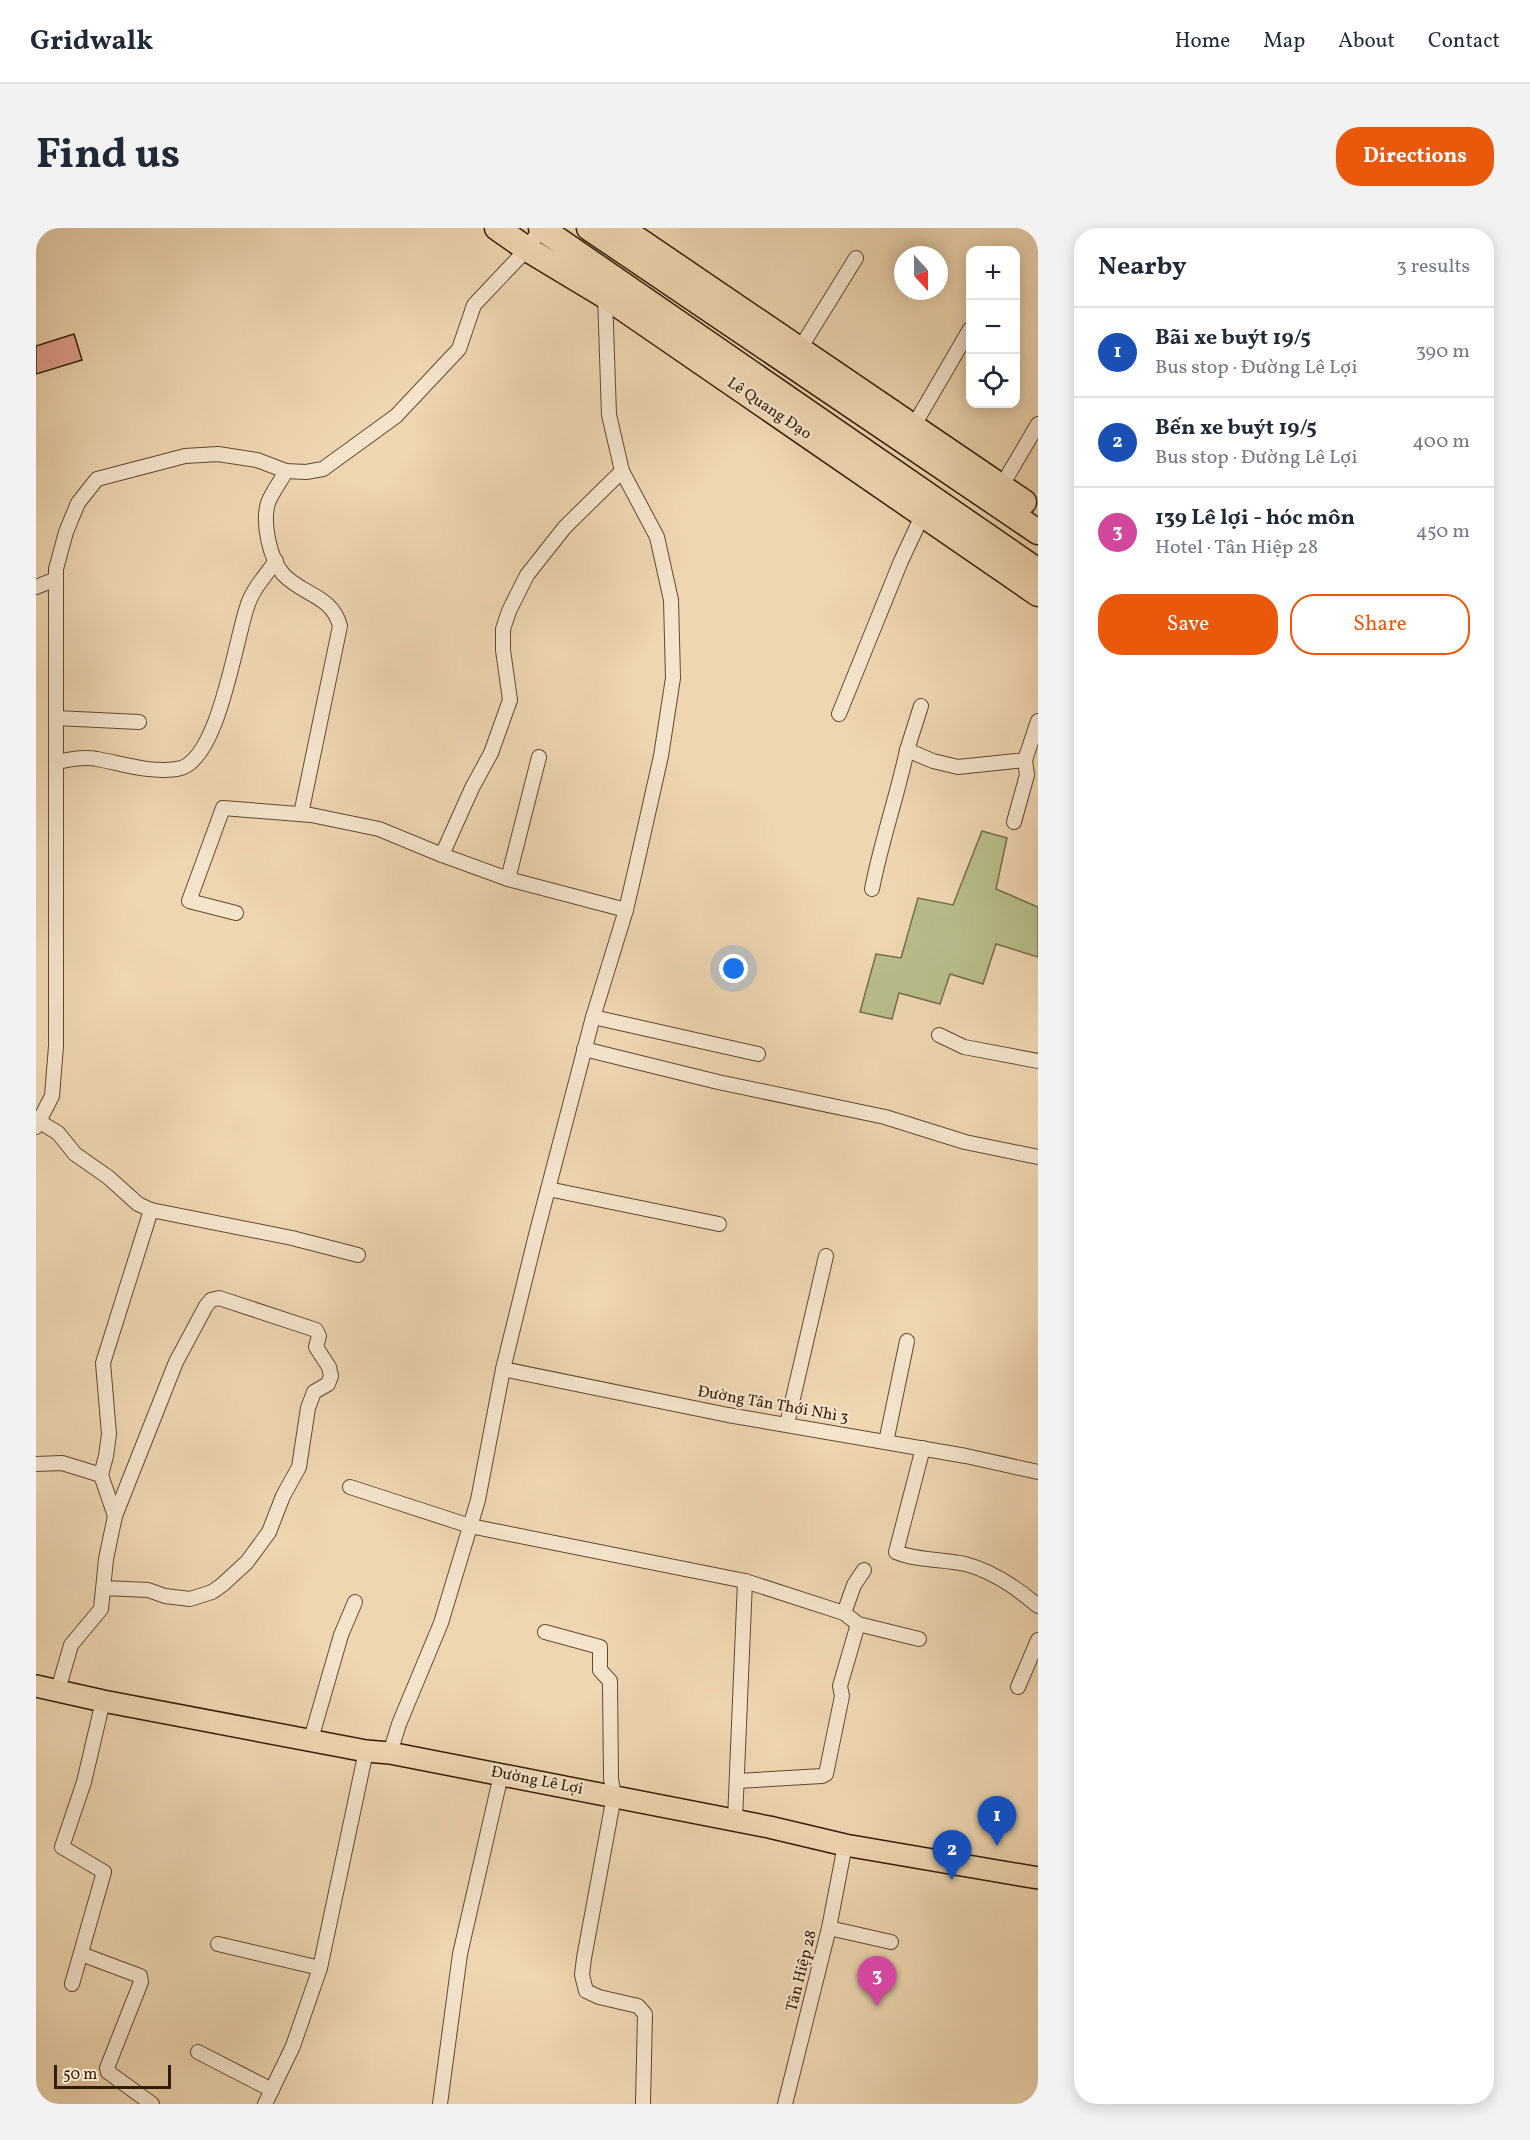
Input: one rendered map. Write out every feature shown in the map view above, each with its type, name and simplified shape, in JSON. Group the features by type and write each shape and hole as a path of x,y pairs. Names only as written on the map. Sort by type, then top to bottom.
{"highway":[{"name":"Lê Quang Đạo","path":"497,228 527,249 610,288 1038,571"},
{"name":"Lê Quang Đạo","path":"541,228 610,288 923,514 1038,594"},
{"path":"588,228 795,357"},
{"path":"621,228 795,357 909,435 1038,532"},
{"path":"909,435 1001,487 1038,512"}],"main road":[{"name":"Đường Lê Lợi","path":"36,1686 103,1701 614,1796 845,1845 1038,1878"}],"street":[{"path":"358,1255 292,1238 152,1210 138,1204 108,1177 75,1154 58,1133 38,1124 52,1096 56,1046 56,570 66,532 78,503 97,478 185,456 218,454 257,460 286,471 306,472 323,469 396,416 459,349 474,305 527,249 541,228"},
{"path":"795,357 856,258"},
{"path":"390,1753 399,1724 441,1623 478,1500 503,1369 548,1189 584,1049 626,910 661,756 673,678 671,600 657,537 622,471 609,415 610,288"},
{"path":"909,435 966,335"},
{"path":"1001,487 1038,424"},
{"path":"286,471 268,504 266,529 272,555 284,575 327,603 337,615 340,626 301,814"},
{"path":"442,855 472,788 491,753 510,700 503,650 503,629 509,611 527,575 566,527 622,471"},
{"path":"839,714 901,561 923,514"},
{"path":"56,762 78,758 96,759 136,768 159,770 177,769 192,763 202,752 212,730 228,680 247,606 255,589 276,561"},
{"path":"36,587 56,579"},
{"path":"872,889 880,848 921,706"},
{"path":"56,718 139,722"},
{"path":"1014,822 1028,772 1025,760 1038,721"},
{"path":"907,750 933,761 958,767 1025,760"},
{"path":"508,879 539,757"},
{"path":"236,913 189,901 224,808 301,814 379,829 508,879 626,910"},
{"path":"593,1017 758,1054"},
{"path":"939,1035 964,1047 1038,1061"},
{"path":"584,1049 741,1087 885,1117 964,1142 1038,1157"},
{"path":"548,1189 719,1224"},
{"path":"115,1516 101,1475 109,1434 103,1372 105,1353 130,1283 152,1210"},
{"path":"787,1424 826,1256"},
{"path":"58,1690 71,1645 101,1609 106,1559 115,1516 176,1362 211,1300 219,1298 316,1330 319,1336 316,1347 329,1367 331,1377 328,1384 314,1392 308,1408 299,1467 269,1532 247,1562 212,1592 190,1599 165,1596 148,1590 104,1588"},
{"path":"886,1442 907,1341"},
{"name":"Đường Tân Thới Nhì 3","path":"503,1369 728,1415 922,1448 1038,1472"},
{"path":"922,1448 896,1552 966,1564 986,1571 1011,1585 1038,1606"},
{"path":"36,1464 62,1463 101,1475"},
{"path":"350,1487 470,1526 745,1581 844,1613 858,1624 919,1639"},
{"path":"844,1613 854,1586 864,1570"},
{"path":"735,1820 745,1581"},
{"path":"311,1739 341,1635 355,1602"},
{"path":"737,1781 826,1774 841,1703 840,1686 858,1624"},
{"path":"544,1632 600,1648 600,1670 610,1681 611,1779 614,1796 582,1975 586,1991 599,1997 638,2006 645,2014 643,2104"},
{"path":"1018,1687 1038,1641"},
{"path":"72,1984 104,1872 62,1847 84,1782 103,1701"},
{"path":"265,2104 293,2046 320,1968 366,1751"},
{"path":"440,2104 460,1954 501,1775"},
{"name":"Tân Hiệp 28","path":"785,2104 829,1929 845,1845"},
{"path":"829,1929 891,1942"},
{"path":"218,1944 320,1968"},
{"path":"81,1954 140,1976 141,1982 107,2068 108,2072 134,2099 152,2104"},
{"path":"198,2052 272,2090"}],"green space":[{"path":"982,831 1007,838 996,889 1038,907 1038,957 996,944 983,984 950,974 940,1004 899,993 892,1019 860,1012 876,954 901,958 918,898 953,905"}],"building":[{"path":"74,334 82,360 36,374 36,346"}],"place":[{"name":"Bãi xe buýt 19/5","path":"997,1846"},
{"name":"Bến xe buýt 19/5","path":"952,1880"},
{"name":"139 Lê lợi - hóc môn","path":"877,2006"}]}
